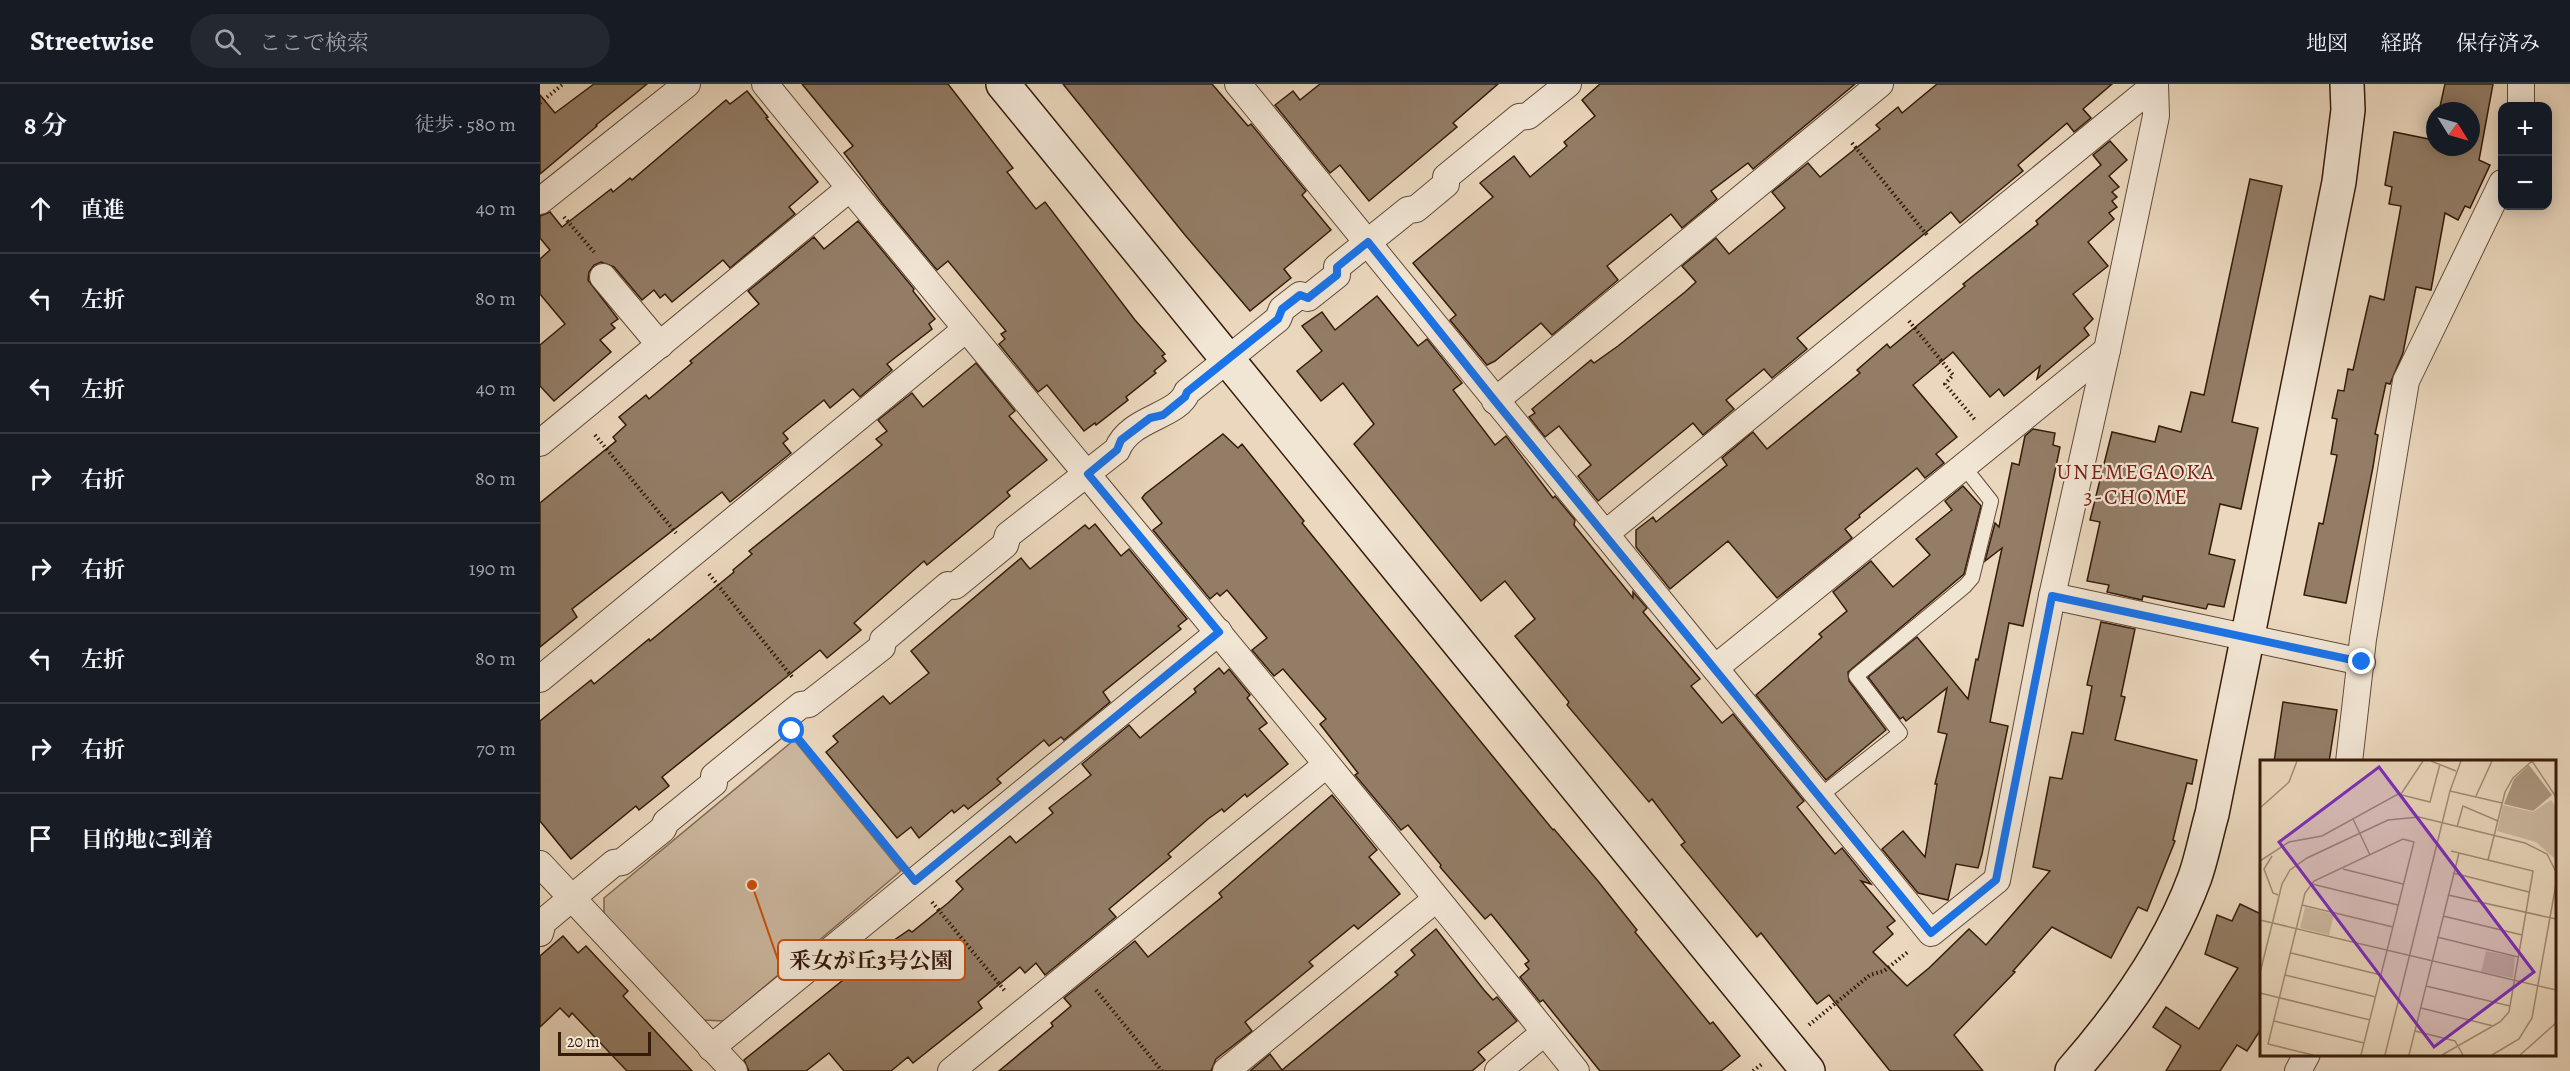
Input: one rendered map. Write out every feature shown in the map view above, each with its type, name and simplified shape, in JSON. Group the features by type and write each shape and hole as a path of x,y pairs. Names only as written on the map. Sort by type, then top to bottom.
{"street":[{"path":"544,197 687,84"},
{"path":"765,84 1219,632 1576,1071"},
{"path":"1003,84 1808,1071"},
{"path":"540,933 543,922 663,829 666,822 714,783 714,776 801,705 809,704 882,647 883,640 948,585 955,586 1005,545 1008,535 1117,450 1121,440 1150,418 1163,415 1278,319 1282,309 1300,295 1308,298 1337,275 1337,267 1408,210 1416,209 1446,184 1446,177 1520,117 1528,116 1568,84"},
{"path":"1495,401 1880,84"},
{"path":"2072,1071 2109,1028 2140,982 2174,927 2195,876 2212,814 2339,182 2348,110 2347,84"},
{"path":"2521,84 2521,102"},
{"path":"1250,88 1368,242 1495,401 1931,933 1996,880 2052,596 2156,116 2155,85"},
{"path":"1605,534 2155,85"},
{"path":"540,443 850,188"},
{"path":"2349,760 2363,639 2406,381 2498,191"},
{"path":"603,277 660,345"},
{"path":"540,679 966,329"},
{"path":"1715,668 2107,350"},
{"path":"2052,596 2362,662"},
{"path":"711,1047 1219,632"},
{"path":"951,1071 1326,765"},
{"path":"540,864 734,1071"},
{"path":"1226,1071 1436,899"},
{"path":"1498,1071 1545,1032"},
{"path":"2298,1071 2306,1056"}],"lane":[{"path":"1820,796 1900,733 1856,676 1972,578 1991,501 1964,467"}],"path":[{"path":"540,103 563,84"},
{"path":"1835,122 1944,257"},
{"path":"544,197 556,207 609,270 603,277"},
{"path":"1892,300 1953,375 1946,384 1994,442"},
{"path":"800,740 1023,1013"},
{"path":"1753,1071 1870,975 1884,971 1931,933"},
{"path":"1078,967 1162,1071"}],"shaded area":[{"path":"794,740 901,871 724,1021 702,1020 604,914 604,898"}],"building":[{"path":"594,84 647,84 540,174 540,95 555,113"},
{"path":"802,84 948,84 1013,168 1007,172 1036,209 1045,202 1135,320 1165,354 1162,356 1166,361 1154,371 1156,373 1126,397 1128,400 1096,425 1095,423 1084,431 1047,385 1038,392 999,344 1005,339 1001,334 1006,331 948,261 937,270 882,203 844,153 853,146"},
{"path":"1063,84 1212,84 1248,126 1251,124 1306,191 1302,195 1331,230 1284,269 1291,278 1250,311 1185,235"},
{"path":"1320,84 1498,84 1453,123 1457,127 1369,201 1340,165 1330,173 1275,105 1293,91 1300,100"},
{"path":"1600,84 1855,84 1753,169 1748,163 1711,191 1717,199 1682,228 1671,214 1607,266 1618,280 1552,335 1541,323 1487,365 1450,320 1456,315 1413,263 1493,197 1480,183 1514,156 1530,177 1567,146 1564,142 1595,116 1582,100"},
{"path":"1937,84 2112,84 2083,109 2091,118 2074,132 2067,123 2018,165 2023,171 1960,223 1951,212 1797,338 1807,349 1772,378 1764,369 1726,400 1734,409 1703,435 1693,423 1598,501 1578,476 1591,465 1559,426 1545,437 1529,417 1535,413 1532,409 1591,360 1594,363 1618,346 1696,282 1682,266 1716,238 1729,254 1785,208 1772,192 1808,163 1820,177 1880,129 1876,125 1898,107 1902,113"},
{"path":"2445,84 2493,84 2480,155 2480,102 2441,102"},
{"path":"747,91 818,182 789,207 795,214 730,268 723,260 672,302 665,294 660,298 654,290 642,300 614,267 601,262 594,265 589,272 588,280 618,319 611,324 615,328 600,340 611,352 554,401 540,386 540,345 565,324 540,294 540,259 550,250 540,238 540,216 550,212 562,227 611,189 613,192 630,178 632,180 726,100 730,104"},
{"path":"2394,132 2426,138 2426,156 2480,156 2479,160 2490,165 2470,208 2465,206 2458,220 2445,213 2431,290 2416,287 2403,353 2390,384 2386,383 2375,434 2378,435 2373,467 2346,603 2304,595 2319,523 2323,524 2337,455 2331,454 2337,419 2332,418 2338,390 2344,391 2348,369 2353,370 2370,296 2384,300 2401,206 2389,204 2392,187 2385,185"},
{"path":"2110,141 2127,160 2109,176 2119,187 2112,192 2117,197 2112,201 2117,207 2109,213 2114,219 2088,242 2108,266 2073,294 2093,319 2084,328 2089,335 2037,379 2040,366 2004,396 1999,389 1990,397 1953,352 1913,385 1957,437 1936,454 1944,463 1925,478 1917,468 1845,529 1852,538 1777,598 1728,541 1670,589 1636,547 1636,530 1653,517 1656,522 1727,465 1722,458 1753,432 1767,449 1860,373 1857,370 1887,344 1890,348 1965,286 1963,284 2038,224 2036,221 2101,165 2093,155"},
{"path":"2250,179 2282,186 2232,422 2258,428 2241,509 2220,504 2209,554 2235,560 2224,607 2208,604 2206,609 2143,596 2142,600 2107,592 2109,585 2087,581 2100,522 2090,520 2112,432 2155,442 2159,426 2181,432 2191,392 2204,395"},
{"path":"858,221 914,289 913,291 935,319 929,324 932,329 887,364 892,370 860,397 853,389 830,408 824,400 783,433 788,439 783,443 791,453 730,502 722,492 572,609 577,617 540,647 540,503 616,441 613,437 626,425 619,417 646,395 649,399 692,363 690,361 759,304 748,291 814,237 824,249"},
{"path":"1377,296 1418,346 1427,339 1462,383 1453,390 1495,445 1506,436 1553,498 1555,496 1575,520 1574,525 1633,598 1633,592 1647,608 1643,612 1700,679 1691,686 1722,723 1733,714 1804,801 1797,807 1835,854 1842,848 1871,884 1861,881 1895,921 1887,927 1893,934 1873,952 1907,986 1969,929 1986,945 2050,871 2033,867 2050,777 2062,779 2072,732 2083,734 2092,686 2087,685 2101,622 2135,629 2121,696 2125,697 2115,740 2197,760 2192,784 2187,783 2173,840 2175,841 2147,911 2138,907 2111,958 2052,927 2013,971 2015,972 1954,1035 1983,1071 1890,1071 1829,995 1817,1004 1761,933 1757,937 1681,845 1685,842 1652,799 1649,802 1567,705 1569,702 1515,636 1535,619 1505,581 1481,601 1354,444 1374,424 1343,383 1321,401 1297,371 1322,351 1302,326 1322,312 1335,330"},
{"path":"976,363 1015,411 1009,416 1047,460 1007,492 1010,496 927,565 924,561 854,623 861,630 827,658 820,650 662,777 669,786 639,810 636,806 571,859 540,821 540,721 591,680 594,684 649,639 650,641 734,572 733,570 752,554 749,551 882,445 876,439 887,431 878,420 912,393 923,407"},
{"path":"2033,429 2055,433 2053,445 2060,447 2023,626 2009,623 1990,722 2008,726 1982,854 1978,868 1956,864 1948,900 1918,893 1882,849 1903,831 1925,857 1937,784 1935,784 1947,734 1938,732 1947,688 1906,721 1903,717 1900,719 1868,677 1917,637 1968,699 2002,548 1985,561 1995,523 1999,527 2012,463 2019,465 2025,436"},
{"path":"1223,434 1238,448 1242,444 1304,521 1302,523 1553,830 1598,881 1637,930 1635,932 1710,1024 1713,1022 1740,1056 1721,1071 1600,1071 1543,1000 1540,1002 1520,977 1529,969 1525,964 1529,961 1491,914 1485,919 1440,867 1441,865 1408,825 1401,830 1355,775 1358,773 1320,724 1326,719 1283,669 1274,676 1252,650 1267,638 1227,590 1220,596 1217,593 1210,599 1153,530 1162,523 1142,498"},
{"path":"1963,486 1981,506 1964,574 1848,672 1849,681 1886,730 1826,780 1756,695 1822,637 1819,634 1847,611 1833,592 1871,561 1893,587 1930,555 1916,539 1952,510 1945,501"},
{"path":"1095,524 1121,556 1129,549 1187,619 1178,626 1181,629 1103,692 1110,702 1064,740 1061,737 1049,746 1044,740 997,779 1001,783 968,809 964,805 954,813 952,810 919,838 911,827 897,838 826,752 838,742 833,736 883,696 890,704 929,673 911,651 1021,558 1030,569 1085,525 1089,529"},
{"path":"1219,668 1224,674 1229,669 1250,695 1247,698 1267,723 1259,729 1288,764 1247,797 1245,794 1224,812 1222,809 1208,819 1168,854 1171,857 1109,909 1116,917 1045,975 1036,963 1025,973 1020,967 978,1002 982,1008 913,1063 908,1057 891,1071 844,1071 829,1053 806,1071 749,1071 744,1060 884,947 909,930 912,932 948,903 963,889 956,881 1010,836 1016,843 1053,813 1049,808 1091,775 1082,764 1129,725 1140,738 1196,692 1194,689"},
{"path":"2283,702 2337,710 2329,760 2274,760"},
{"path":"1332,795 1377,850 1369,857 1400,894 1358,929 1354,925 1309,962 1313,966 1245,1022 1252,1031 1216,1059 1211,1071 999,1071 1053,1026 1051,1023 1071,1006 1064,998 1135,941 1148,957 1222,897 1219,893"},
{"path":"2240,904 2260,914 2260,1031 2247,1051 2237,1045 2220,1071 2166,1071 2181,1046 2153,1027 2166,1007 2199,1029 2238,968 2205,954 2217,915 2232,921"},
{"path":"1436,929 1484,990 1493,1000 1497,997 1517,1021 1478,1052 1485,1060 1472,1071 1250,1071 1270,1054 1282,1070 1398,975 1395,972 1415,955 1411,950"},
{"path":"563,936 578,953 586,946 628,991 623,996 692,1071 627,1071 572,1013 569,1017 560,1008 540,1027 540,956"}],"place":[{"name":"釆女が丘3号公園","path":"752,885"}],"district":[{"name":"UNEMEGAOKA 3-CHOME","path":"2136,484"}],"route":[{"path":"792,731 915,881 1219,632 1088,474 1117,450 1121,440 1150,418 1163,415 1185,397 1187,392 1278,319 1282,309 1300,295 1308,298 1337,275 1337,267 1368,242 1495,401 1931,933 1996,880 2052,596 2362,662"}]}
